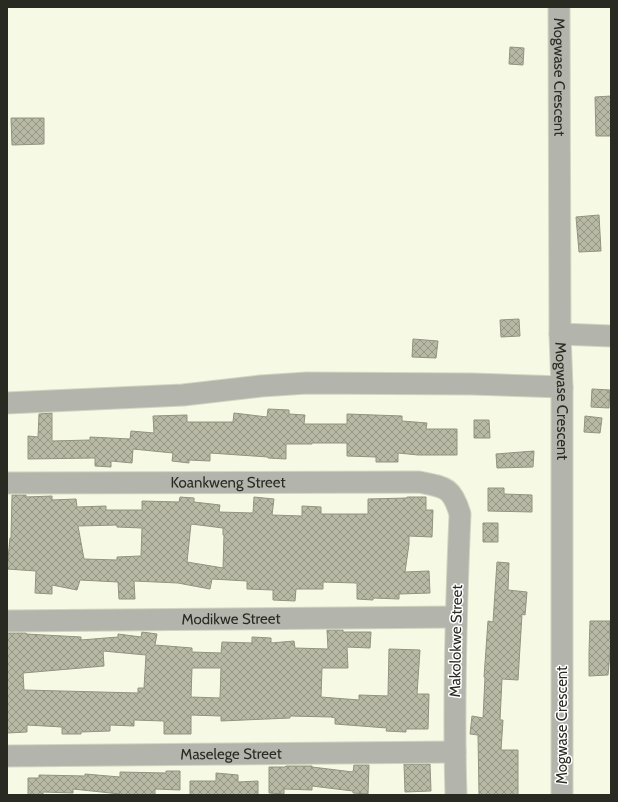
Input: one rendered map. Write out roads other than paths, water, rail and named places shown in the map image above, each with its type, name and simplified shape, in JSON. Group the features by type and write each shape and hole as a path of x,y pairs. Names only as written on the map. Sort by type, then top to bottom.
{"street":[{"name":"Mogwase Crescent","path":"559,7 560,334 562,388 562,795"},
{"path":"560,334 611,336"},
{"path":"7,403 183,395 262,386 307,383 472,384 562,388"},
{"name":"Koankweng Street","path":"7,483 419,482 435,485 448,490"},
{"name":"Makolokwe Street","path":"448,490 456,500 460,514 456,617 456,795"},
{"name":"Modikwe Street","path":"7,621 456,617"},
{"name":"Maselege Street","path":"7,756 455,752"}]}
